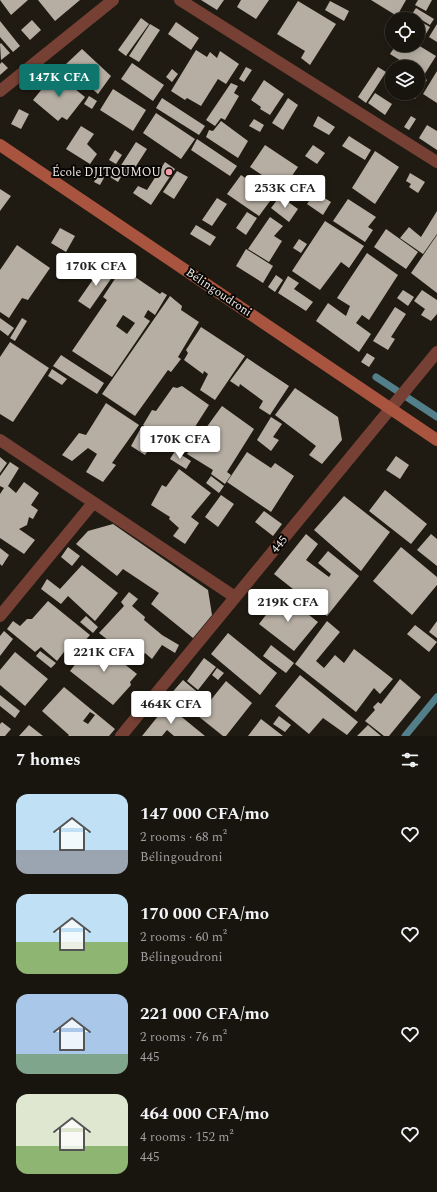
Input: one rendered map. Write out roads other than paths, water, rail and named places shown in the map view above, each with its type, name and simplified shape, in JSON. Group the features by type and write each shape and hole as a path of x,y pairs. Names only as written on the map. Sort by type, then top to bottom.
{"street":[{"path":"0,91 113,0"},
{"path":"180,0 437,162"},
{"name":"Bélingoudroni","path":"0,145 437,440"},
{"name":"445","path":"121,736 437,352"},
{"path":"0,440 236,597"},
{"path":"0,616 93,503"}],"waterway":[{"path":"376,377 437,417"},
{"path":"405,736 437,697"}],"place":[{"name":"École DJITOUMOU","path":"169,172"}]}
